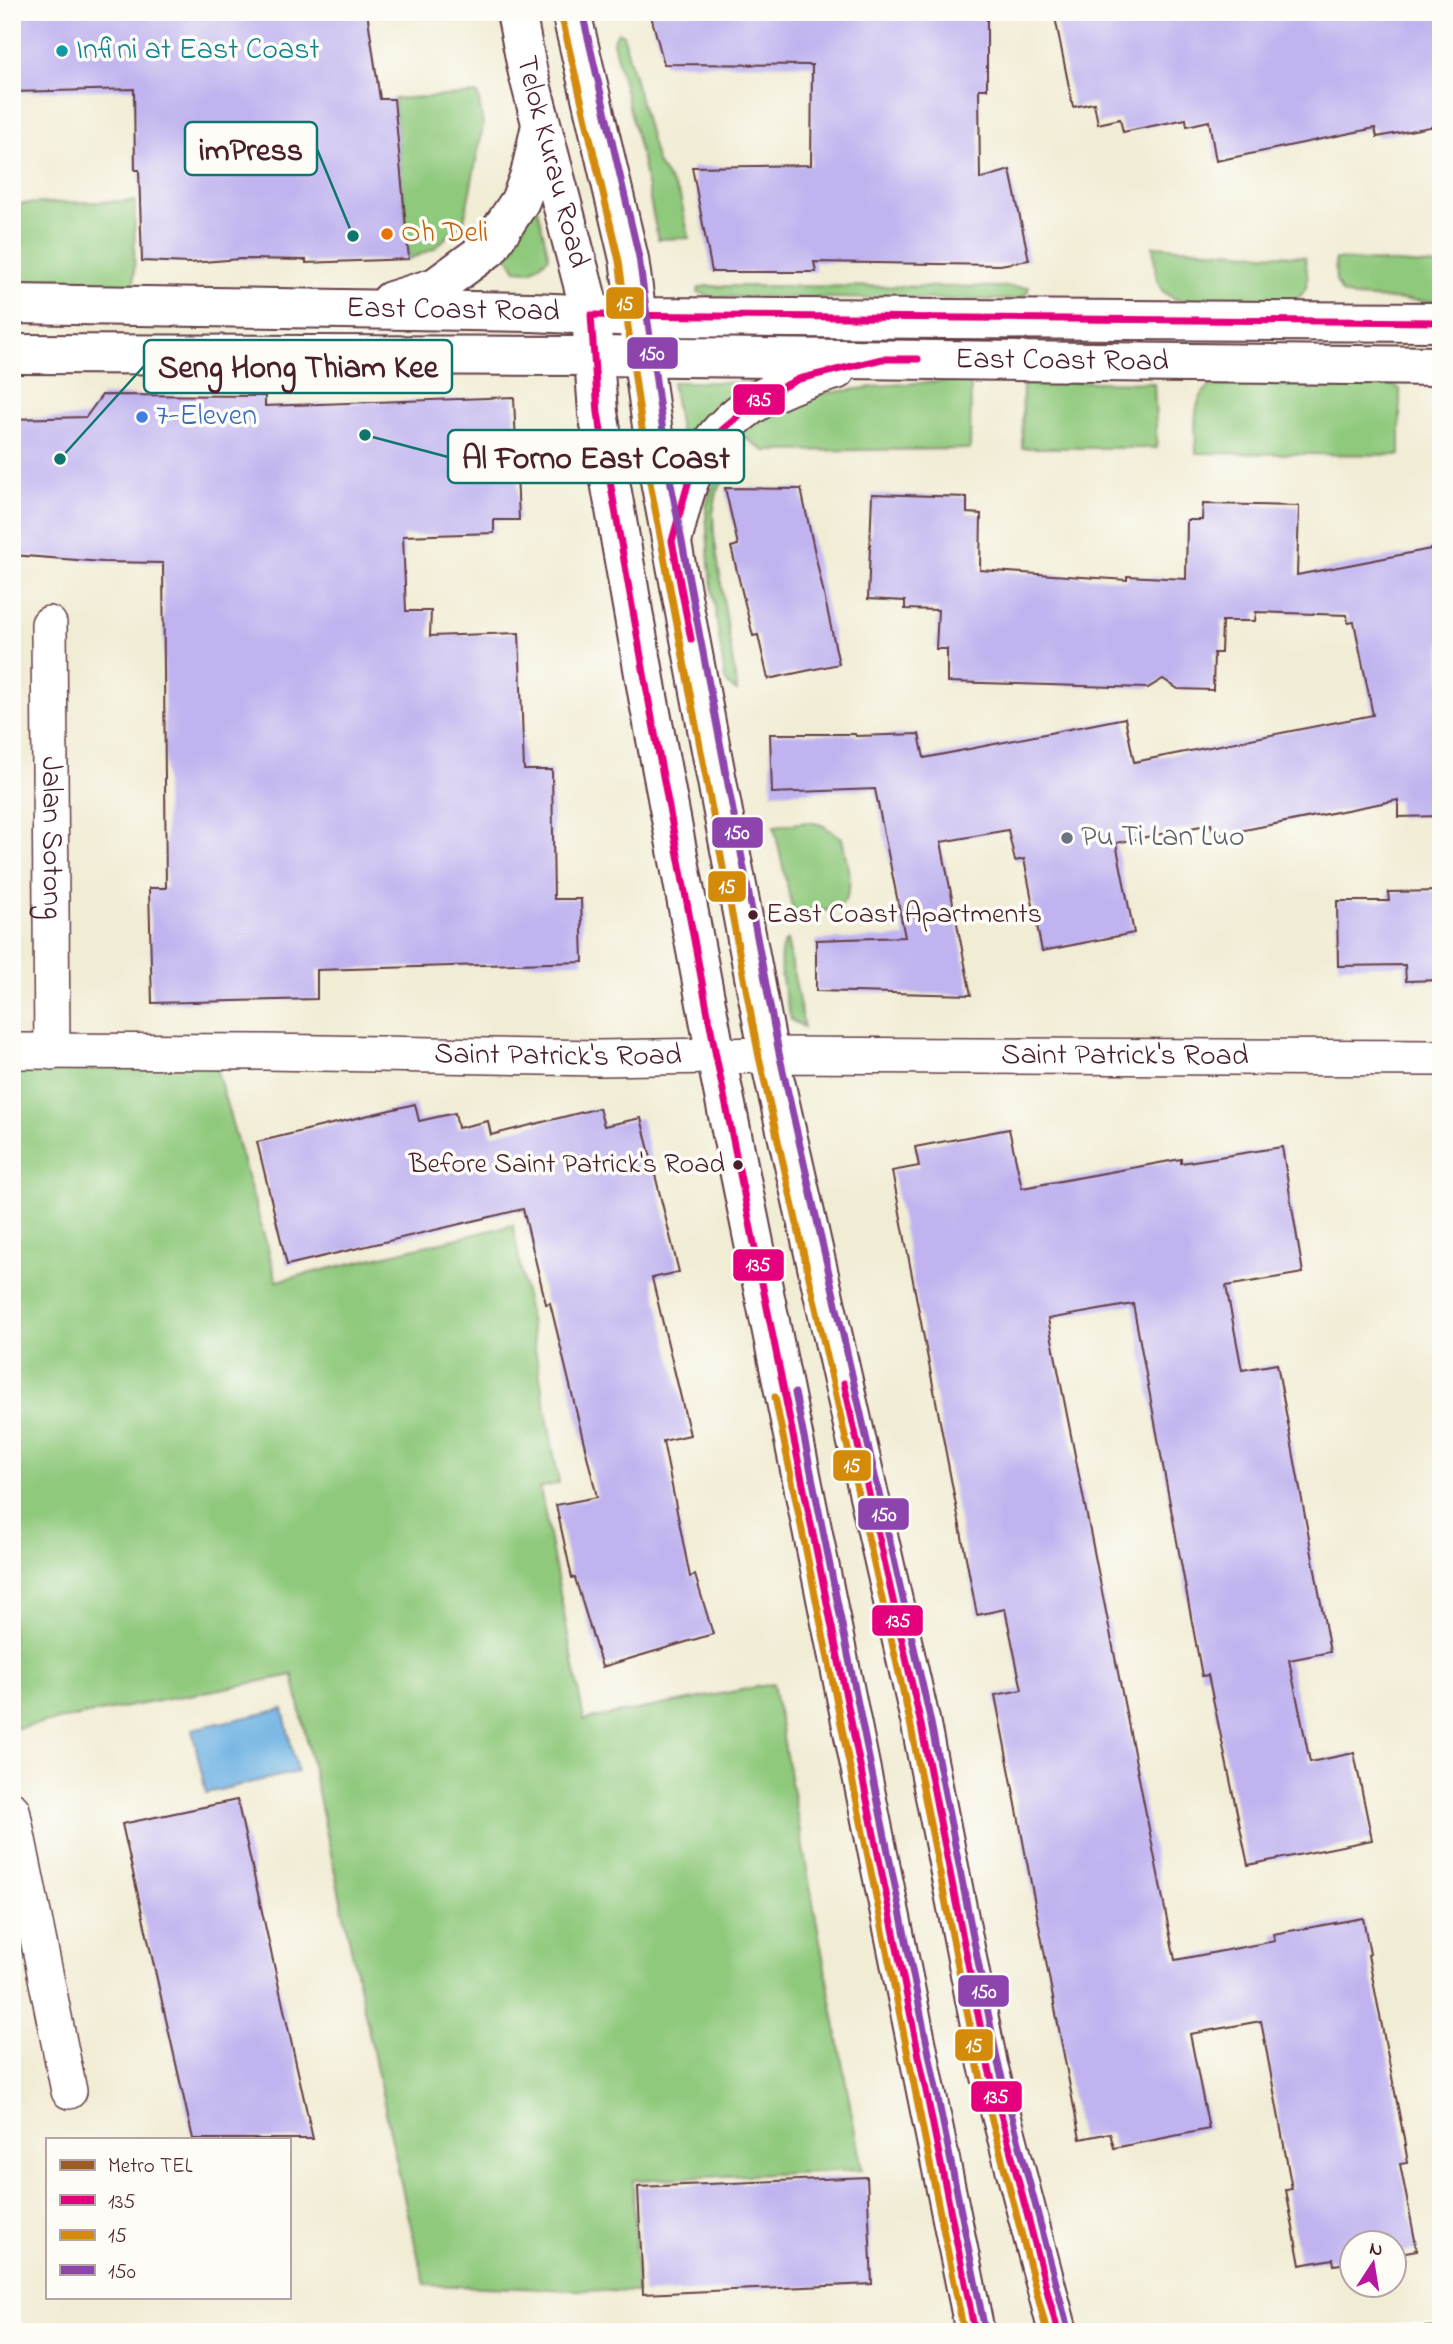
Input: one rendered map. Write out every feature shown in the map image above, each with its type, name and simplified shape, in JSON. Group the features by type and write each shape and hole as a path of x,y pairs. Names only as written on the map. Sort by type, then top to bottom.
{"street":[{"name":"Telok Kurau Road","path":"516,12 528,73 591,315 598,413 615,521 716,1056 975,2332"},
{"name":"Telok Kurau Road","path":"572,12 629,259 658,471 769,1055 920,1720 988,2065 1058,2332"},
{"path":"528,73 584,60"},
{"path":"359,310 436,287 489,248 520,201 530,175 541,125"},
{"name":"East Coast Road","path":"12,304 639,317 1441,322"},
{"name":"East Coast Road","path":"12,355 593,356 1441,366"},
{"path":"673,541 689,480 707,447 741,412 762,397 799,379 882,359"},
{"name":"Jalan Sotong","path":"49,624 52,1052"},
{"name":"Saint Patrick's Road","path":"12,1051 599,1058 769,1055 1441,1058"},
{"path":"12,1810 69,2091"}],"green space":[{"path":"618,32 623,35 657,163 680,196 689,238 658,239 642,159 613,42"},
{"path":"478,94 483,126 464,221 434,249 409,259 394,99"},
{"path":"135,201 134,290 12,286 12,204"},
{"path":"536,203 549,257 531,271 516,270 506,254"},
{"path":"1153,246 1305,257 1306,287 1293,303 1180,300 1171,297 1160,287"},
{"path":"1335,259 1441,266 1441,302 1355,297 1342,293 1336,281"},
{"path":"1029,287 1027,293 1018,300 710,297 698,292 699,288"},
{"path":"964,380 971,386 970,449 765,451 740,434 757,417 812,395 889,385"},
{"path":"1027,381 1154,383 1157,448 1022,448 1023,385"},
{"path":"672,382 751,382 733,396 685,459"},
{"path":"1391,384 1400,389 1400,455 1196,453 1197,407 1204,391 1211,385"},
{"path":"731,456 735,457 734,461 717,492 713,513 737,691 725,680 709,565 706,507 711,490"},
{"path":"809,822 822,825 842,838 849,875 848,893 844,901 834,909 793,912 774,826"},
{"path":"787,940 804,1027 791,1020 784,990 781,955"},
{"path":"211,1050 277,1281 513,1225 559,1483 540,1488 584,1720 773,1684 862,2170 633,2180 637,2292 425,2285 293,1675 12,1729 12,1057"}],"water":[{"path":"283,1709 297,1772 206,1793 192,1729"}],"building":[{"path":"12,12 367,12 380,99 394,99 409,259 306,263 306,260 240,259 190,263 142,261 139,170 135,170 134,89 12,92"},
{"path":"650,12 987,12 987,89 979,89 980,179 1010,170 1029,260 1000,265 814,262 816,272 712,272 692,167 811,165 812,65 664,64"},
{"path":"1054,12 1441,12 1441,125 1377,137 1375,128 1216,161 1209,121 1187,126 1186,119 1123,132 1120,119 1098,124 1094,103 1073,107"},
{"path":"102,395 265,396 265,406 514,397 519,520 494,520 494,533 403,536 406,611 431,611 430,636 519,633 524,770 552,770 554,899 581,899 583,962 317,970 317,999 152,1003 149,888 166,888 163,563 103,562 12,555 12,419 86,417"},
{"path":"725,488 801,489 839,664 768,679 758,635 753,636 731,547 738,545"},
{"path":"872,494 967,497 967,513 981,514 980,570 1127,580 1127,576 1186,579 1187,520 1202,520 1203,504 1299,506 1297,575 1441,547 1441,816 1398,817 1398,800 1214,836 1211,824 1116,843 1134,933 1042,951 1024,859 1015,861 1008,830 941,842 971,995 816,991 816,940 905,937 875,789 772,793 770,734 919,734 924,758 1125,718 1134,762 1373,715 1354,622 1348,623 1347,615 1256,612 1255,621 1222,621 1221,653 1214,653 1213,690 1178,689 1163,679 1148,688 947,682 947,649 936,649 938,610 905,609 905,601 868,599"},
{"path":"1441,891 1441,980 1406,981 1405,965 1338,966 1337,901 1389,901 1388,892"},
{"path":"415,1104 419,1121 455,1113 458,1128 488,1121 491,1135 599,1108 604,1126 641,1118 679,1272 652,1278 690,1435 663,1441 690,1577 695,1575 713,1634 602,1667 575,1578 572,1578 556,1505 597,1497 550,1303 546,1304 523,1209 287,1265 257,1142"},
{"path":"1009,1129 1022,1188 1181,1159 1181,1163 1282,1147 1303,1273 1226,1286 1242,1370 1277,1364 1330,1652 1289,1660 1310,1762 1354,1753 1372,1840 1248,1865 1208,1675 1202,1676 1133,1304 1048,1319 1175,1960 1275,1941 1273,1934 1363,1918 1408,2163 1400,2164 1417,2250 1408,2252 1408,2228 1338,2228 1338,2264 1334,2265 1333,2259 1300,2265 1286,2190 1292,2189 1261,2021 1190,2034 1209,2129 1114,2148 1110,2133 1080,2139 995,1695 1022,1690 1005,1609 977,1615 892,1171 919,1166 915,1147"},
{"path":"237,1800 313,2139 193,2138 122,1824"},
{"path":"867,2177 872,2284 643,2294 638,2187"}],"metro line":[{"name":"TEL","path":"1341,2332 1441,2330"}],"transit line":[{"name":"150","path":"582,12 639,257 668,468 779,1053 930,1718 998,2063 1068,2329"},
{"name":"15","path":"561,14 619,261 648,472 759,1057 910,1722 978,2067 1047,2332"},
{"name":"135","path":"975,2332 716,1056 598,413 591,315 1441,322"},
{"name":"135","path":"691,639 672,541 689,480 707,447 722,430 762,397 799,379 882,359 918,359"},
{"name":"135","path":"844,1383 920,1720 988,2065 1058,2332"},
{"name":"150","path":"795,1393 985,2330"},
{"name":"15","path":"775,1397 964,2332"}],"place":[{"name":"Infini at East Coast","path":"62,51"},
{"name":"Oh Deli","path":"387,234"},
{"name":"imPress","path":"353,236"},
{"name":"7-Eleven","path":"142,417"},
{"name":"Al Forno East Coast","path":"365,435"},
{"name":"Seng Hong Thiam Kee","path":"60,459"},
{"name":"Pu Ti Lan Luo","path":"1067,838"},
{"name":"East Coast Apartments","path":"753,915"},
{"name":"Before Saint Patrick's Road","path":"738,1165"}]}
